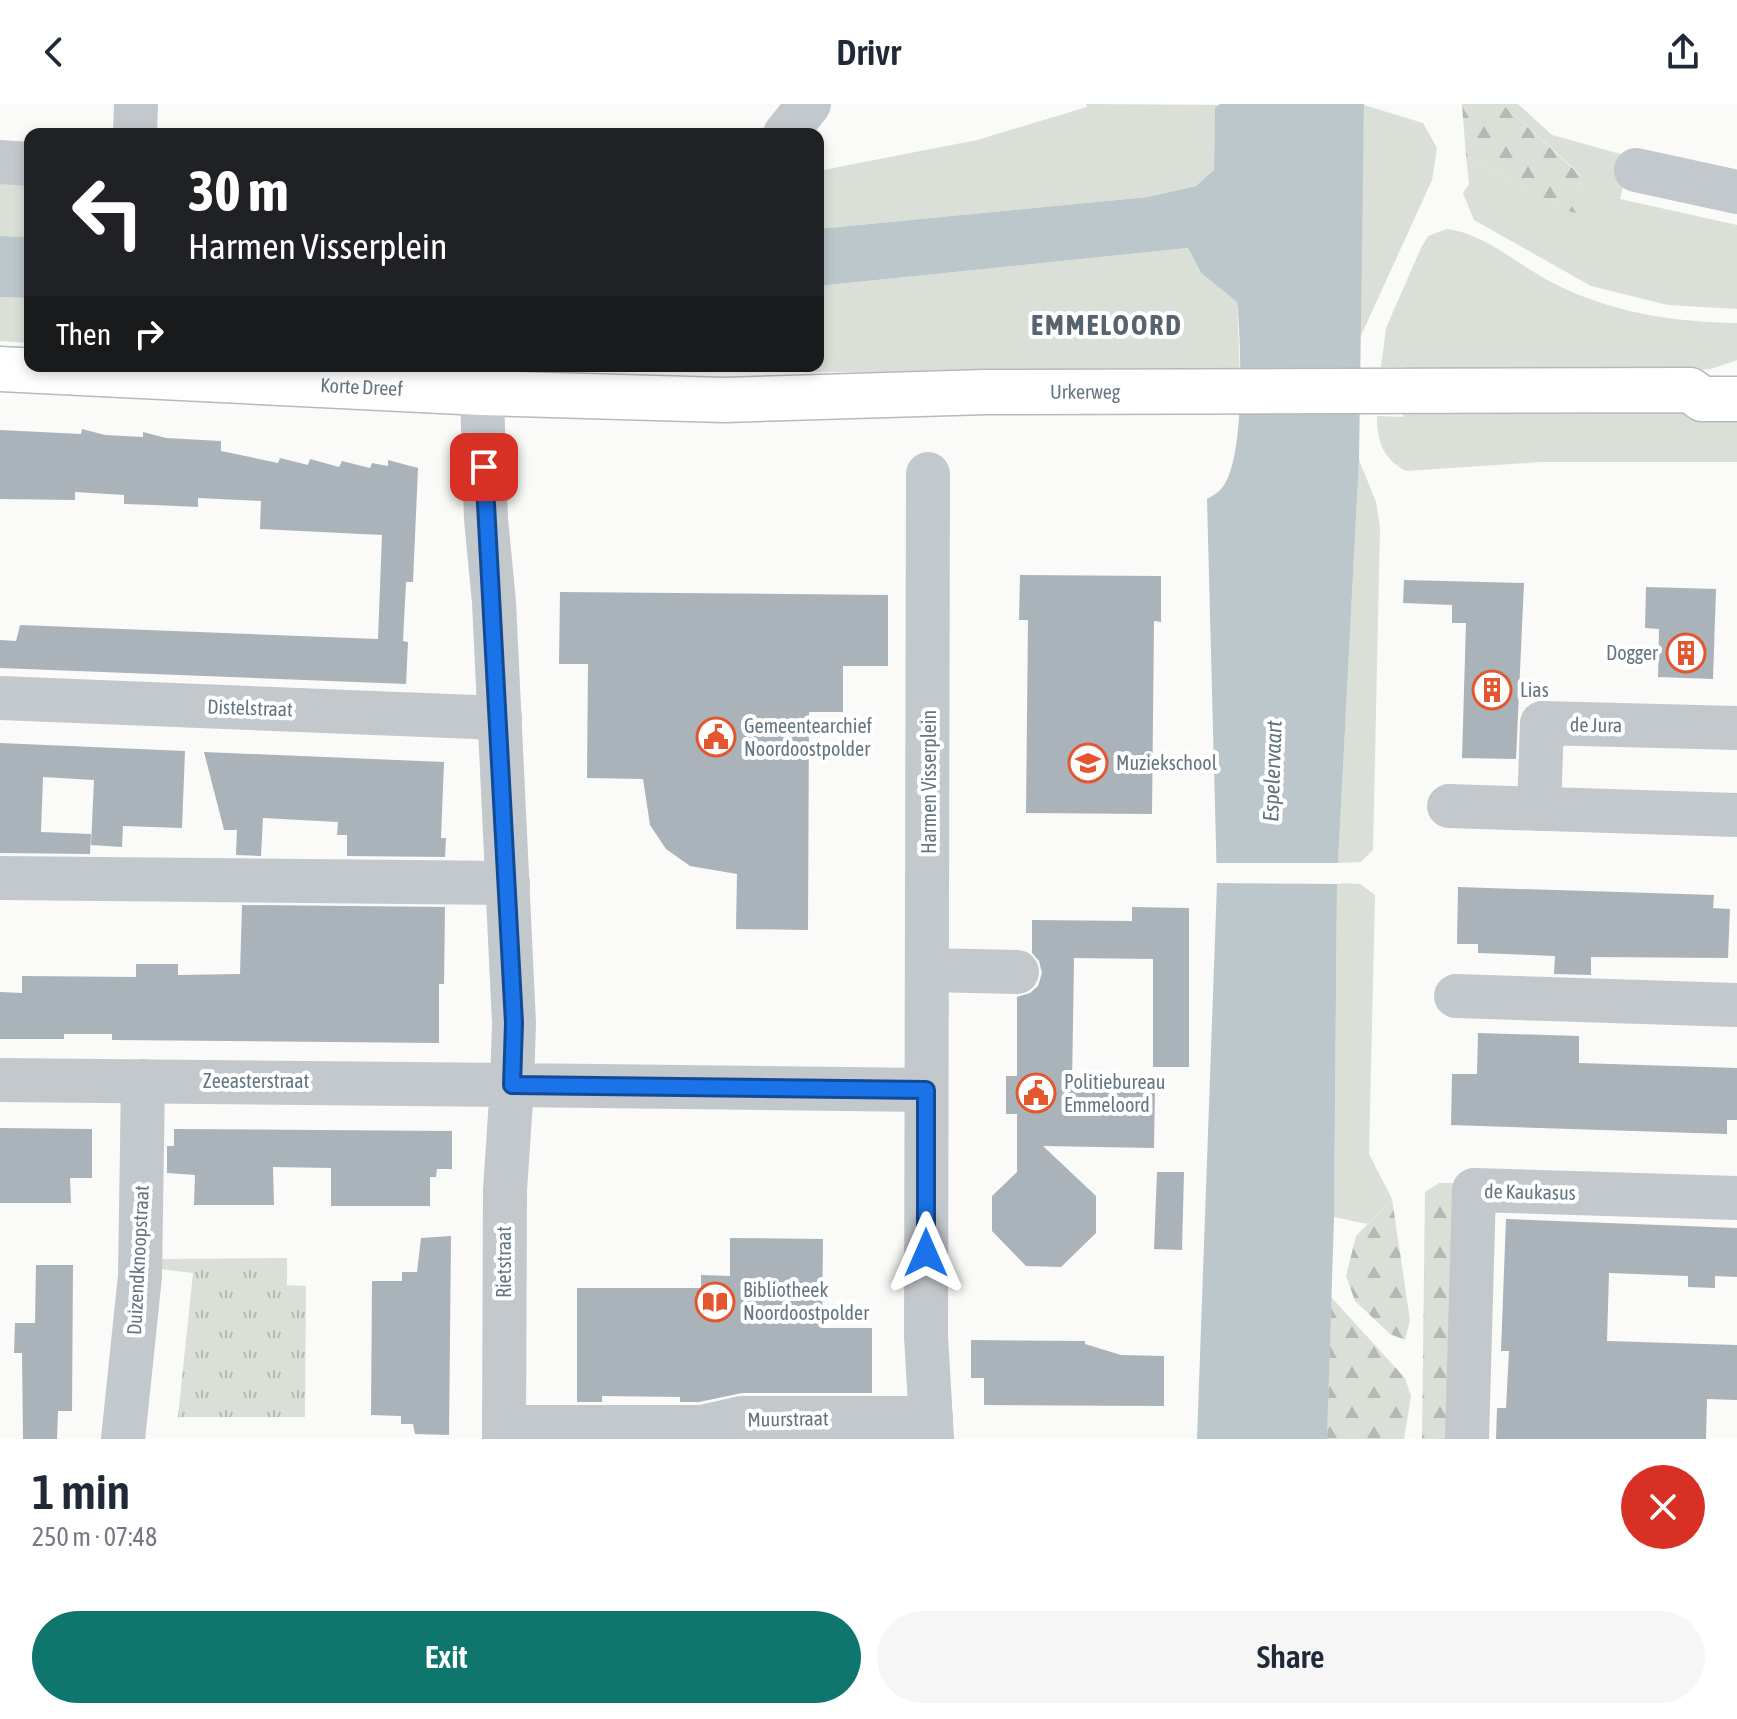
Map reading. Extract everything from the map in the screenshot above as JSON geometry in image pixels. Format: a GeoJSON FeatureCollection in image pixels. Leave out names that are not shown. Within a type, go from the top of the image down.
{"type":"FeatureCollection","features":[{"type":"Feature","properties":{"kind":"main road","name":"Korte Dreef"},"geometry":{"type":"LineString","coordinates":[[0,369],[24,370]]}},
{"type":"Feature","properties":{"kind":"main road","name":"Korte Dreef"},"geometry":{"type":"LineString","coordinates":[[131,372],[482,380]]}},
{"type":"Feature","properties":{"kind":"main road","name":"Urkerweg"},"geometry":{"type":"LineString","coordinates":[[1690,390],[1701,379],[1737,377]]}},
{"type":"Feature","properties":{"kind":"main road","name":"Urkerweg"},"geometry":{"type":"LineString","coordinates":[[482,380],[724,400],[986,392],[1690,390],[1702,399],[1737,399]]}},
{"type":"Feature","properties":{"kind":"street"},"geometry":{"type":"LineString","coordinates":[[135,128],[136,104]]}},
{"type":"Feature","properties":{"kind":"street"},"geometry":{"type":"LineString","coordinates":[[0,162],[24,164]]}},
{"type":"Feature","properties":{"kind":"street"},"geometry":{"type":"LineString","coordinates":[[1636,170],[1737,192]]}},
{"type":"Feature","properties":{"kind":"street"},"geometry":{"type":"LineString","coordinates":[[482,380],[486,519],[500,718],[514,1023],[512,1085],[926,1090]]}},
{"type":"Feature","properties":{"kind":"street","name":"Harmen Visserplein"},"geometry":{"type":"LineString","coordinates":[[928,474],[929,859],[923,982],[926,1090],[920,1253],[931,1417]]}},
{"type":"Feature","properties":{"kind":"street","name":"Distelstraat"},"geometry":{"type":"LineString","coordinates":[[0,698],[500,718]]}},
{"type":"Feature","properties":{"kind":"street","name":"de Jura"},"geometry":{"type":"LineString","coordinates":[[1539,809],[1542,723],[1737,728]]}},
{"type":"Feature","properties":{"kind":"street"},"geometry":{"type":"LineString","coordinates":[[1449,806],[1737,815]]}},
{"type":"Feature","properties":{"kind":"street"},"geometry":{"type":"LineString","coordinates":[[0,878],[508,883]]}},
{"type":"Feature","properties":{"kind":"street"},"geometry":{"type":"LineString","coordinates":[[923,982],[1017,972]]}},
{"type":"Feature","properties":{"kind":"street"},"geometry":{"type":"LineString","coordinates":[[1456,996],[1737,1005]]}},
{"type":"Feature","properties":{"kind":"street","name":"Zeeasterstraat"},"geometry":{"type":"LineString","coordinates":[[0,1080],[512,1085]]}},
{"type":"Feature","properties":{"kind":"street","name":"Duizendknoopstraat"},"geometry":{"type":"LineString","coordinates":[[123,1439],[141,1265],[143,1081]]}},
{"type":"Feature","properties":{"kind":"street","name":"Rietstraat"},"geometry":{"type":"LineString","coordinates":[[504,1433],[505,1190],[512,1085]]}},
{"type":"Feature","properties":{"kind":"street","name":"de Kaukasus"},"geometry":{"type":"LineString","coordinates":[[1467,1439],[1474,1190],[1737,1198]]}},
{"type":"Feature","properties":{"kind":"street","name":"Muurstraat"},"geometry":{"type":"LineString","coordinates":[[504,1433],[702,1427],[742,1418],[931,1417]]}},
{"type":"Feature","properties":{"kind":"green space"},"geometry":{"type":"Polygon","coordinates":[[[1086,104],[1220,105],[1215,108],[1214,170],[1196,186],[1148,197],[824,228],[824,170],[977,140],[1087,107],[1086,104]]]}},
{"type":"Feature","properties":{"kind":"green space"},"geometry":{"type":"Polygon","coordinates":[[[1462,104],[1502,104],[1581,176],[1577,194],[1593,207],[1594,217],[1567,211],[1466,156],[1462,104]]]}},
{"type":"Feature","properties":{"kind":"green space"},"geometry":{"type":"Polygon","coordinates":[[[1502,104],[1518,104],[1552,135],[1631,157],[1620,199],[1737,225],[1737,309],[1668,305],[1591,286],[1474,220],[1463,193],[1469,184],[1466,156],[1567,211],[1593,207],[1577,195],[1581,175],[1502,104]]]}},
{"type":"Feature","properties":{"kind":"green space"},"geometry":{"type":"Polygon","coordinates":[[[1364,105],[1423,123],[1437,148],[1432,180],[1359,340],[1364,105]]]}},
{"type":"Feature","properties":{"kind":"green space"},"geometry":{"type":"Polygon","coordinates":[[[0,176],[24,177],[24,237],[0,236],[0,176]]]}},
{"type":"Feature","properties":{"kind":"green space"},"geometry":{"type":"Polygon","coordinates":[[[1447,229],[1476,237],[1557,285],[1600,303],[1668,318],[1737,323],[1737,360],[1711,369],[1664,374],[1403,375],[1403,367],[1381,367],[1386,328],[1421,248],[1428,236],[1447,229]]]}},
{"type":"Feature","properties":{"kind":"green space"},"geometry":{"type":"Polygon","coordinates":[[[1188,248],[1201,273],[1237,302],[1240,374],[787,372],[824,372],[824,285],[1188,248]]]}},
{"type":"Feature","properties":{"kind":"green space"},"geometry":{"type":"Polygon","coordinates":[[[0,297],[24,298],[24,343],[0,341],[0,297]]]}},
{"type":"Feature","properties":{"kind":"green space"},"geometry":{"type":"Polygon","coordinates":[[[1404,409],[1737,410],[1737,462],[1541,462],[1406,471],[1392,461],[1383,448],[1377,416],[1403,417],[1404,409]]]}},
{"type":"Feature","properties":{"kind":"green space"},"geometry":{"type":"Polygon","coordinates":[[[1359,460],[1376,502],[1380,527],[1373,850],[1361,862],[1338,863],[1359,460]]]}},
{"type":"Feature","properties":{"kind":"green space"},"geometry":{"type":"Polygon","coordinates":[[[1337,883],[1360,884],[1375,895],[1369,1154],[1392,1199],[1367,1224],[1334,1217],[1337,883]]]}},
{"type":"Feature","properties":{"kind":"green space"},"geometry":{"type":"Polygon","coordinates":[[[1439,1183],[1469,1183],[1458,1439],[1422,1439],[1425,1192],[1439,1183]]]}},
{"type":"Feature","properties":{"kind":"green space"},"geometry":{"type":"Polygon","coordinates":[[[1392,1199],[1410,1320],[1405,1340],[1390,1334],[1355,1301],[1346,1276],[1356,1236],[1392,1199]]]}},
{"type":"Feature","properties":{"kind":"green space"},"geometry":{"type":"Polygon","coordinates":[[[287,1258],[287,1285],[306,1286],[305,1417],[178,1417],[193,1273],[160,1269],[160,1259],[287,1258]]]}},
{"type":"Feature","properties":{"kind":"green space"},"geometry":{"type":"Polygon","coordinates":[[[1331,1297],[1405,1378],[1411,1396],[1404,1439],[1327,1439],[1331,1297]]]}},
{"type":"Feature","properties":{"kind":"water","name":"Espelervaart"},"geometry":{"type":"Polygon","coordinates":[[[1220,104],[1364,104],[1359,460],[1337,883],[1334,1217],[1327,1439],[1197,1439],[1217,883],[1207,499],[1222,488],[1230,473],[1235,452],[1240,398],[1237,302],[1201,273],[1188,248],[824,285],[824,228],[1148,197],[1196,186],[1214,170],[1215,108],[1220,104]]]}},
{"type":"Feature","properties":{"kind":"water"},"geometry":{"type":"Polygon","coordinates":[[[0,236],[24,237],[24,298],[0,297],[0,236]]]}},
{"type":"Feature","properties":{"kind":"pier"},"geometry":{"type":"Polygon","coordinates":[[[1213,863],[1342,863],[1341,884],[1213,883],[1213,863]]]}},
{"type":"Feature","properties":{"kind":"building"},"geometry":{"type":"Polygon","coordinates":[[[82,429],[105,435],[143,437],[143,432],[166,438],[221,441],[221,451],[278,463],[280,458],[308,465],[310,459],[339,467],[342,461],[370,468],[372,463],[388,466],[388,460],[418,468],[413,582],[406,582],[403,641],[408,642],[406,684],[0,668],[0,640],[16,641],[20,625],[378,639],[382,535],[260,529],[261,501],[198,498],[198,507],[124,504],[124,495],[75,492],[75,500],[0,499],[0,430],[81,434],[82,429]]]}},
{"type":"Feature","properties":{"kind":"building"},"geometry":{"type":"Polygon","coordinates":[[[1020,575],[1161,576],[1161,622],[1154,621],[1152,814],[1026,813],[1028,620],[1019,620],[1020,575]]]}},
{"type":"Feature","properties":{"kind":"building","name":"Lias"},"geometry":{"type":"Polygon","coordinates":[[[1404,580],[1524,583],[1516,759],[1462,758],[1466,623],[1452,623],[1452,605],[1403,603],[1404,580]]]}},
{"type":"Feature","properties":{"kind":"building","name":"Dogger"},"geometry":{"type":"Polygon","coordinates":[[[1646,587],[1716,589],[1713,679],[1658,677],[1659,629],[1645,628],[1646,587]]]}},
{"type":"Feature","properties":{"kind":"building"},"geometry":{"type":"Polygon","coordinates":[[[560,592],[888,595],[888,666],[843,666],[843,712],[809,712],[808,930],[736,929],[737,874],[690,866],[666,849],[650,825],[643,779],[587,778],[588,664],[559,664],[560,592]]]}},
{"type":"Feature","properties":{"kind":"building"},"geometry":{"type":"Polygon","coordinates":[[[0,743],[185,751],[182,828],[123,826],[122,847],[91,845],[94,780],[43,777],[41,832],[91,834],[90,854],[0,853],[0,743]]]}},
{"type":"Feature","properties":{"kind":"building"},"geometry":{"type":"Polygon","coordinates":[[[204,752],[444,762],[441,838],[446,838],[445,857],[347,856],[347,835],[337,835],[338,822],[263,818],[261,856],[236,855],[237,830],[224,830],[204,752]]]}},
{"type":"Feature","properties":{"kind":"building"},"geometry":{"type":"Polygon","coordinates":[[[1458,887],[1714,895],[1713,908],[1730,909],[1728,958],[1591,957],[1591,975],[1554,974],[1555,956],[1478,953],[1478,944],[1457,944],[1458,887]]]}},
{"type":"Feature","properties":{"kind":"building"},"geometry":{"type":"Polygon","coordinates":[[[242,905],[445,907],[444,984],[439,984],[439,1043],[112,1040],[112,1034],[64,1034],[64,1039],[0,1039],[0,992],[22,993],[22,976],[136,977],[136,964],[178,964],[178,975],[240,974],[242,905]]]}},
{"type":"Feature","properties":{"kind":"building"},"geometry":{"type":"Polygon","coordinates":[[[1132,907],[1189,908],[1189,1067],[1153,1067],[1153,959],[1074,958],[1072,1087],[1155,1088],[1154,1148],[1043,1146],[1096,1196],[1096,1233],[1061,1267],[1026,1266],[992,1231],[992,1196],[1017,1172],[1017,1114],[1006,1114],[1006,1076],[1017,1076],[1017,997],[1030,993],[1038,986],[1042,973],[1039,961],[1032,953],[1032,920],[1132,921],[1132,907]]]}},
{"type":"Feature","properties":{"kind":"building"},"geometry":{"type":"Polygon","coordinates":[[[1478,1033],[1579,1036],[1579,1063],[1737,1068],[1737,1120],[1727,1120],[1727,1134],[1451,1125],[1452,1074],[1477,1074],[1478,1033]]]}},
{"type":"Feature","properties":{"kind":"building"},"geometry":{"type":"Polygon","coordinates":[[[0,1128],[92,1129],[92,1178],[70,1178],[71,1203],[0,1203],[0,1128]]]}},
{"type":"Feature","properties":{"kind":"building"},"geometry":{"type":"Polygon","coordinates":[[[174,1129],[452,1131],[452,1169],[437,1169],[436,1177],[430,1177],[430,1206],[331,1206],[331,1168],[273,1167],[274,1205],[194,1205],[195,1175],[167,1173],[167,1146],[174,1146],[174,1129]]]}},
{"type":"Feature","properties":{"kind":"building"},"geometry":{"type":"Polygon","coordinates":[[[1157,1172],[1184,1172],[1182,1250],[1154,1249],[1157,1172]]]}},
{"type":"Feature","properties":{"kind":"building"},"geometry":{"type":"Polygon","coordinates":[[[1506,1219],[1737,1228],[1737,1277],[1715,1276],[1715,1288],[1688,1287],[1688,1276],[1609,1273],[1607,1341],[1737,1345],[1737,1400],[1707,1399],[1706,1439],[1496,1439],[1497,1408],[1506,1408],[1509,1351],[1501,1351],[1506,1219]]]}},
{"type":"Feature","properties":{"kind":"building"},"geometry":{"type":"Polygon","coordinates":[[[451,1236],[449,1435],[415,1434],[413,1424],[401,1424],[401,1416],[371,1415],[372,1281],[402,1281],[402,1272],[417,1272],[421,1238],[451,1236]]]}},
{"type":"Feature","properties":{"kind":"building"},"geometry":{"type":"Polygon","coordinates":[[[730,1238],[823,1239],[822,1328],[872,1328],[872,1393],[742,1393],[699,1402],[680,1402],[680,1397],[602,1396],[602,1402],[577,1402],[577,1288],[701,1288],[701,1275],[730,1276],[730,1238]]]}},
{"type":"Feature","properties":{"kind":"building"},"geometry":{"type":"Polygon","coordinates":[[[36,1265],[73,1265],[72,1411],[58,1411],[57,1439],[23,1439],[22,1353],[14,1353],[15,1323],[35,1323],[36,1265]]]}},
{"type":"Feature","properties":{"kind":"building"},"geometry":{"type":"Polygon","coordinates":[[[971,1340],[1085,1341],[1085,1344],[1121,1355],[1164,1356],[1164,1406],[984,1405],[984,1378],[971,1378],[971,1340]]]}},
{"type":"Feature","properties":{"kind":"place","name":"Dogger"},"geometry":{"type":"Point","coordinates":[1686,653]}},
{"type":"Feature","properties":{"kind":"place","name":"Lias"},"geometry":{"type":"Point","coordinates":[1492,690]}},
{"type":"Feature","properties":{"kind":"place","name":"Gemeentearchief Noordoostpolder"},"geometry":{"type":"Point","coordinates":[716,737]}},
{"type":"Feature","properties":{"kind":"place","name":"Muziekschool"},"geometry":{"type":"Point","coordinates":[1088,763]}},
{"type":"Feature","properties":{"kind":"place","name":"Politiebureau Emmeloord"},"geometry":{"type":"Point","coordinates":[1036,1093]}},
{"type":"Feature","properties":{"kind":"place","name":"Bibliotheek Noordoostpolder"},"geometry":{"type":"Point","coordinates":[715,1302]}},
{"type":"Feature","properties":{"kind":"district","name":"EMMELOORD"},"geometry":{"type":"Point","coordinates":[1107,325]}},
{"type":"Feature","properties":{"kind":"route"},"geometry":{"type":"LineString","coordinates":[[484,467],[502,757],[514,1023],[512,1085],[926,1090],[926,1253]]}}]}
